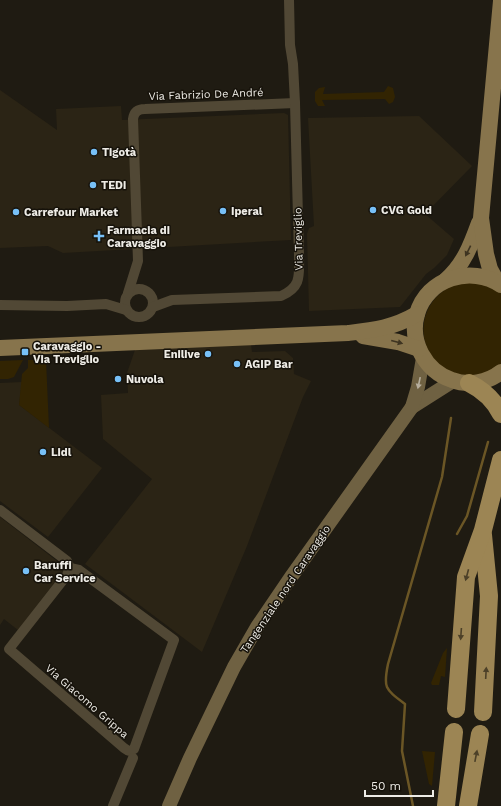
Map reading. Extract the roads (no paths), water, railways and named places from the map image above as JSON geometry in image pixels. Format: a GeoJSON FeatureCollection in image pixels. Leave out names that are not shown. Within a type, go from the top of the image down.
{"type":"FeatureCollection","features":[{"type":"Feature","properties":{"kind":"highway"},"geometry":{"type":"LineString","coordinates":[[461,382],[476,387],[489,397],[501,414]]}},
{"type":"Feature","properties":{"kind":"highway"},"geometry":{"type":"LineString","coordinates":[[456,709],[466,577],[483,530],[501,460]]}},
{"type":"Feature","properties":{"kind":"highway"},"geometry":{"type":"LineString","coordinates":[[483,530],[489,596],[483,712]]}},
{"type":"Feature","properties":{"kind":"highway"},"geometry":{"type":"LineString","coordinates":[[446,806],[454,732]]}},
{"type":"Feature","properties":{"kind":"highway"},"geometry":{"type":"LineString","coordinates":[[468,806],[480,734]]}},
{"type":"Feature","properties":{"kind":"main road"},"geometry":{"type":"LineString","coordinates":[[499,284],[490,269],[486,254],[481,218],[501,2]]}},
{"type":"Feature","properties":{"kind":"main road"},"geometry":{"type":"LineString","coordinates":[[446,280],[467,255],[481,218]]}},
{"type":"Feature","properties":{"kind":"main road"},"geometry":{"type":"LineString","coordinates":[[499,284],[483,276],[468,274],[453,277],[434,287],[429,292],[416,314],[415,334],[421,353],[433,370],[446,378],[461,382],[484,381],[501,372]]}},
{"type":"Feature","properties":{"kind":"main road"},"geometry":{"type":"LineString","coordinates":[[0,348],[348,333],[392,326],[402,323],[416,314]]}},
{"type":"Feature","properties":{"kind":"main road"},"geometry":{"type":"LineString","coordinates":[[348,333],[398,342],[421,353]]}},
{"type":"Feature","properties":{"kind":"main road","name":"Tangenziale nord Caravaggio"},"geometry":{"type":"LineString","coordinates":[[169,806],[190,758],[234,667],[257,627],[412,407],[418,387],[421,353]]}},
{"type":"Feature","properties":{"kind":"main road","name":"Tangenziale nord Caravaggio"},"geometry":{"type":"LineString","coordinates":[[412,407],[461,382]]}},
{"type":"Feature","properties":{"kind":"street","name":"Via Treviglio"},"geometry":{"type":"LineString","coordinates":[[172,300],[281,296],[288,293],[296,286],[299,280],[295,103],[293,64],[290,45],[289,0]]}},
{"type":"Feature","properties":{"kind":"street","name":"Via Fabrizio De André"},"geometry":{"type":"LineString","coordinates":[[127,295],[138,261],[133,115],[139,109],[295,103]]}},
{"type":"Feature","properties":{"kind":"street"},"geometry":{"type":"LineString","coordinates":[[0,305],[67,306],[106,304],[126,310],[132,316],[139,318],[147,315],[153,307],[154,301],[135,271]]}},
{"type":"Feature","properties":{"kind":"street"},"geometry":{"type":"LineString","coordinates":[[106,304],[127,295],[135,289],[143,289],[172,300]]}},
{"type":"Feature","properties":{"kind":"street"},"geometry":{"type":"LineString","coordinates":[[126,310],[125,306],[127,295]]}},
{"type":"Feature","properties":{"kind":"street"},"geometry":{"type":"LineString","coordinates":[[153,307],[172,300]]}},
{"type":"Feature","properties":{"kind":"street","name":"Via Giacomo Grippa"},"geometry":{"type":"LineString","coordinates":[[0,510],[67,561],[70,568],[67,575],[9,649],[124,748],[131,751],[134,749],[174,640],[79,570],[70,568]]}},
{"type":"Feature","properties":{"kind":"street"},"geometry":{"type":"LineString","coordinates":[[113,806],[133,758]]}},
{"type":"Feature","properties":{"kind":"waterway"},"geometry":{"type":"LineString","coordinates":[[413,806],[402,751],[405,704],[393,695],[387,687],[386,678],[388,664],[442,477],[451,418]]}},
{"type":"Feature","properties":{"kind":"waterway"},"geometry":{"type":"LineString","coordinates":[[457,534],[467,516],[488,442]]}},
{"type":"Feature","properties":{"kind":"place","name":"Tigotà"},"geometry":{"type":"Point","coordinates":[94,152]}},
{"type":"Feature","properties":{"kind":"place","name":"TEDi"},"geometry":{"type":"Point","coordinates":[93,185]}},
{"type":"Feature","properties":{"kind":"place","name":"CVG Gold"},"geometry":{"type":"Point","coordinates":[373,210]}},
{"type":"Feature","properties":{"kind":"place","name":"Iperal"},"geometry":{"type":"Point","coordinates":[223,211]}},
{"type":"Feature","properties":{"kind":"place","name":"Carrefour Market"},"geometry":{"type":"Point","coordinates":[16,212]}},
{"type":"Feature","properties":{"kind":"place","name":"Farmacia di Caravaggio"},"geometry":{"type":"Point","coordinates":[99,236]}},
{"type":"Feature","properties":{"kind":"place","name":"Caravaggio - Via Treviglio"},"geometry":{"type":"Point","coordinates":[25,352]}},
{"type":"Feature","properties":{"kind":"place","name":"Enilive"},"geometry":{"type":"Point","coordinates":[208,354]}},
{"type":"Feature","properties":{"kind":"place","name":"AGIP Bar"},"geometry":{"type":"Point","coordinates":[237,364]}},
{"type":"Feature","properties":{"kind":"place","name":"Nuvola"},"geometry":{"type":"Point","coordinates":[118,379]}},
{"type":"Feature","properties":{"kind":"place","name":"Lidl"},"geometry":{"type":"Point","coordinates":[43,452]}},
{"type":"Feature","properties":{"kind":"place","name":"Baruffi Car Service"},"geometry":{"type":"Point","coordinates":[26,571]}}]}
